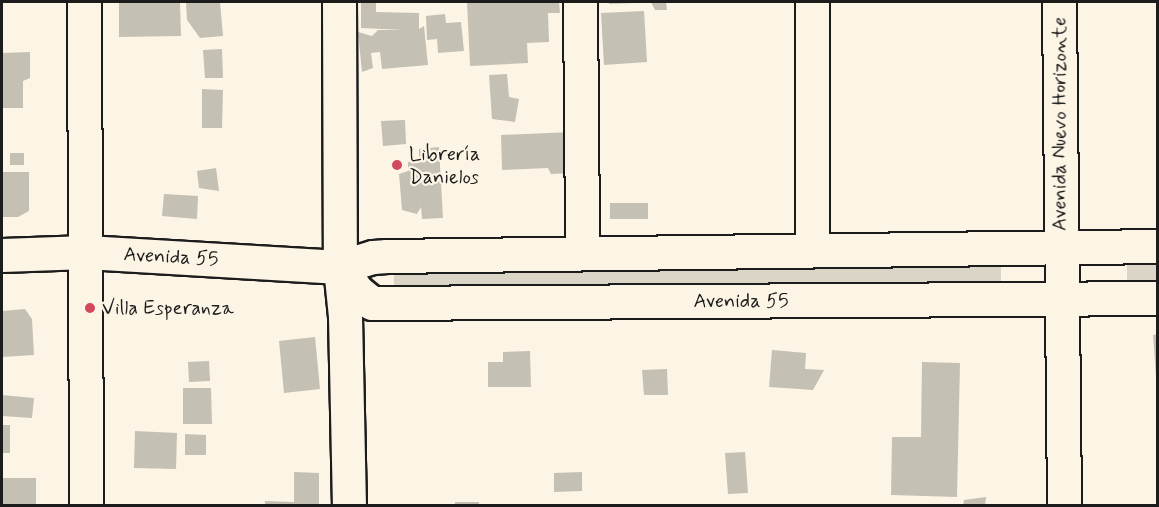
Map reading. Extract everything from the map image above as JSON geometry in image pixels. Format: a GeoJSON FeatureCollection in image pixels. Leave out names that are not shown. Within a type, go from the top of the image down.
{"type":"FeatureCollection","features":[{"type":"Feature","properties":{"kind":"street"},"geometry":{"type":"LineString","coordinates":[[84,2],[86,506]]}},
{"type":"Feature","properties":{"kind":"street"},"geometry":{"type":"LineString","coordinates":[[339,2],[340,267],[345,315],[349,506]]}},
{"type":"Feature","properties":{"kind":"street"},"geometry":{"type":"LineString","coordinates":[[580,2],[582,253]]}},
{"type":"Feature","properties":{"kind":"street"},"geometry":{"type":"LineString","coordinates":[[812,249],[813,2]]}},
{"type":"Feature","properties":{"kind":"street","name":"Avenida Nuevo Horizonte"},"geometry":{"type":"LineString","coordinates":[[1059,2],[1064,506]]}},
{"type":"Feature","properties":{"kind":"street","name":"Avenida 55"},"geometry":{"type":"LineString","coordinates":[[2,255],[86,252],[340,267],[373,257],[812,249],[1158,246]]}},
{"type":"Feature","properties":{"kind":"street","name":"Avenida 55"},"geometry":{"type":"LineString","coordinates":[[340,267],[357,291],[372,303],[1158,298]]}},
{"type":"Feature","properties":{"kind":"shaded area"},"geometry":{"type":"Polygon","coordinates":[[[1127,262],[1157,262],[1157,281],[1127,281],[1127,262]]]}},
{"type":"Feature","properties":{"kind":"shaded area"},"geometry":{"type":"Polygon","coordinates":[[[1001,264],[1001,282],[394,289],[394,272],[1001,264]]]}},
{"type":"Feature","properties":{"kind":"building"},"geometry":{"type":"Polygon","coordinates":[[[119,2],[180,2],[181,36],[119,37],[119,2]]]}},
{"type":"Feature","properties":{"kind":"building"},"geometry":{"type":"Polygon","coordinates":[[[186,2],[220,2],[223,36],[200,38],[187,20],[186,2]]]}},
{"type":"Feature","properties":{"kind":"building"},"geometry":{"type":"Polygon","coordinates":[[[361,2],[376,2],[376,12],[419,13],[419,29],[424,26],[428,65],[382,69],[380,52],[371,53],[373,68],[362,72],[358,32],[372,36],[378,30],[403,30],[361,28],[361,2]]]}},
{"type":"Feature","properties":{"kind":"building"},"geometry":{"type":"Polygon","coordinates":[[[467,2],[559,2],[560,13],[548,13],[549,42],[527,43],[528,63],[470,66],[467,2]]]}},
{"type":"Feature","properties":{"kind":"building"},"geometry":{"type":"Polygon","coordinates":[[[609,2],[635,2],[635,3],[609,4],[609,2]]]}},
{"type":"Feature","properties":{"kind":"building"},"geometry":{"type":"Polygon","coordinates":[[[651,2],[666,2],[667,10],[655,10],[651,2]]]}},
{"type":"Feature","properties":{"kind":"building"},"geometry":{"type":"Polygon","coordinates":[[[644,11],[647,62],[604,65],[601,13],[644,11]]]}},
{"type":"Feature","properties":{"kind":"building"},"geometry":{"type":"Polygon","coordinates":[[[445,14],[446,23],[461,22],[464,51],[438,53],[437,39],[427,40],[426,16],[445,14]]]}},
{"type":"Feature","properties":{"kind":"building"},"geometry":{"type":"Polygon","coordinates":[[[222,49],[223,78],[205,78],[203,50],[222,49]]]}},
{"type":"Feature","properties":{"kind":"building"},"geometry":{"type":"Polygon","coordinates":[[[30,52],[30,78],[23,81],[23,108],[2,108],[2,53],[30,52]]]}},
{"type":"Feature","properties":{"kind":"building"},"geometry":{"type":"Polygon","coordinates":[[[507,74],[509,97],[519,99],[515,122],[492,119],[489,75],[507,74]]]}},
{"type":"Feature","properties":{"kind":"building"},"geometry":{"type":"Polygon","coordinates":[[[202,89],[223,90],[222,128],[202,128],[202,89]]]}},
{"type":"Feature","properties":{"kind":"building"},"geometry":{"type":"Polygon","coordinates":[[[405,120],[406,144],[383,146],[381,121],[405,120]]]}},
{"type":"Feature","properties":{"kind":"building"},"geometry":{"type":"Polygon","coordinates":[[[572,132],[573,173],[551,174],[548,168],[502,170],[501,135],[572,132]]]}},
{"type":"Feature","properties":{"kind":"building"},"geometry":{"type":"Polygon","coordinates":[[[439,147],[443,218],[422,219],[421,207],[417,214],[402,210],[399,174],[408,171],[408,162],[419,161],[419,149],[439,147]]]}},
{"type":"Feature","properties":{"kind":"building"},"geometry":{"type":"Polygon","coordinates":[[[10,153],[24,153],[24,165],[10,165],[10,153]]]}},
{"type":"Feature","properties":{"kind":"building"},"geometry":{"type":"Polygon","coordinates":[[[216,168],[219,191],[199,188],[197,171],[216,168]]]}},
{"type":"Feature","properties":{"kind":"building"},"geometry":{"type":"Polygon","coordinates":[[[2,172],[29,172],[29,211],[18,217],[2,217],[2,172]]]}},
{"type":"Feature","properties":{"kind":"building"},"geometry":{"type":"Polygon","coordinates":[[[164,194],[198,196],[197,219],[162,216],[164,194]]]}},
{"type":"Feature","properties":{"kind":"building"},"geometry":{"type":"Polygon","coordinates":[[[610,203],[648,203],[648,219],[610,219],[610,203]]]}},
{"type":"Feature","properties":{"kind":"building"},"geometry":{"type":"Polygon","coordinates":[[[25,309],[32,319],[34,355],[2,357],[2,311],[25,309]]]}},
{"type":"Feature","properties":{"kind":"building"},"geometry":{"type":"Polygon","coordinates":[[[1158,334],[1158,376],[1156,376],[1153,335],[1158,334]]]}},
{"type":"Feature","properties":{"kind":"building"},"geometry":{"type":"Polygon","coordinates":[[[315,337],[320,389],[284,393],[279,341],[315,337]]]}},
{"type":"Feature","properties":{"kind":"building"},"geometry":{"type":"Polygon","coordinates":[[[772,350],[806,353],[805,369],[824,370],[813,390],[769,387],[772,350]]]}},
{"type":"Feature","properties":{"kind":"building"},"geometry":{"type":"Polygon","coordinates":[[[530,351],[531,387],[488,387],[488,362],[503,362],[503,352],[530,351]]]}},
{"type":"Feature","properties":{"kind":"building"},"geometry":{"type":"Polygon","coordinates":[[[209,361],[210,381],[189,382],[188,362],[209,361]]]}},
{"type":"Feature","properties":{"kind":"building"},"geometry":{"type":"Polygon","coordinates":[[[922,362],[960,363],[957,497],[891,495],[892,437],[921,437],[922,362]]]}},
{"type":"Feature","properties":{"kind":"building"},"geometry":{"type":"Polygon","coordinates":[[[667,369],[668,395],[644,395],[642,370],[667,369]]]}},
{"type":"Feature","properties":{"kind":"building"},"geometry":{"type":"Polygon","coordinates":[[[183,388],[211,388],[212,424],[183,424],[183,388]]]}},
{"type":"Feature","properties":{"kind":"building"},"geometry":{"type":"Polygon","coordinates":[[[2,395],[34,398],[32,418],[2,416],[2,395]]]}},
{"type":"Feature","properties":{"kind":"building"},"geometry":{"type":"Polygon","coordinates":[[[2,425],[10,425],[10,453],[2,453],[2,425]]]}},
{"type":"Feature","properties":{"kind":"building"},"geometry":{"type":"Polygon","coordinates":[[[135,431],[177,433],[176,469],[134,468],[135,431]]]}},
{"type":"Feature","properties":{"kind":"building"},"geometry":{"type":"Polygon","coordinates":[[[185,434],[206,435],[206,455],[185,455],[185,434]]]}},
{"type":"Feature","properties":{"kind":"building"},"geometry":{"type":"Polygon","coordinates":[[[745,452],[748,493],[728,494],[725,453],[745,452]]]}},
{"type":"Feature","properties":{"kind":"building"},"geometry":{"type":"Polygon","coordinates":[[[294,472],[319,473],[319,506],[265,506],[265,501],[294,502],[294,472]]]}},
{"type":"Feature","properties":{"kind":"building"},"geometry":{"type":"Polygon","coordinates":[[[582,472],[582,491],[554,492],[554,473],[582,472]]]}},
{"type":"Feature","properties":{"kind":"building"},"geometry":{"type":"Polygon","coordinates":[[[2,478],[36,478],[36,506],[2,506],[2,478]]]}},
{"type":"Feature","properties":{"kind":"building"},"geometry":{"type":"Polygon","coordinates":[[[986,497],[985,506],[963,506],[964,500],[986,497]]]}},
{"type":"Feature","properties":{"kind":"building"},"geometry":{"type":"Polygon","coordinates":[[[455,502],[479,502],[479,506],[455,506],[455,502]]]}},
{"type":"Feature","properties":{"kind":"place","name":"Librería Danielos"},"geometry":{"type":"Point","coordinates":[397,165]}},
{"type":"Feature","properties":{"kind":"place","name":"Villa Esperanza"},"geometry":{"type":"Point","coordinates":[90,308]}}]}
